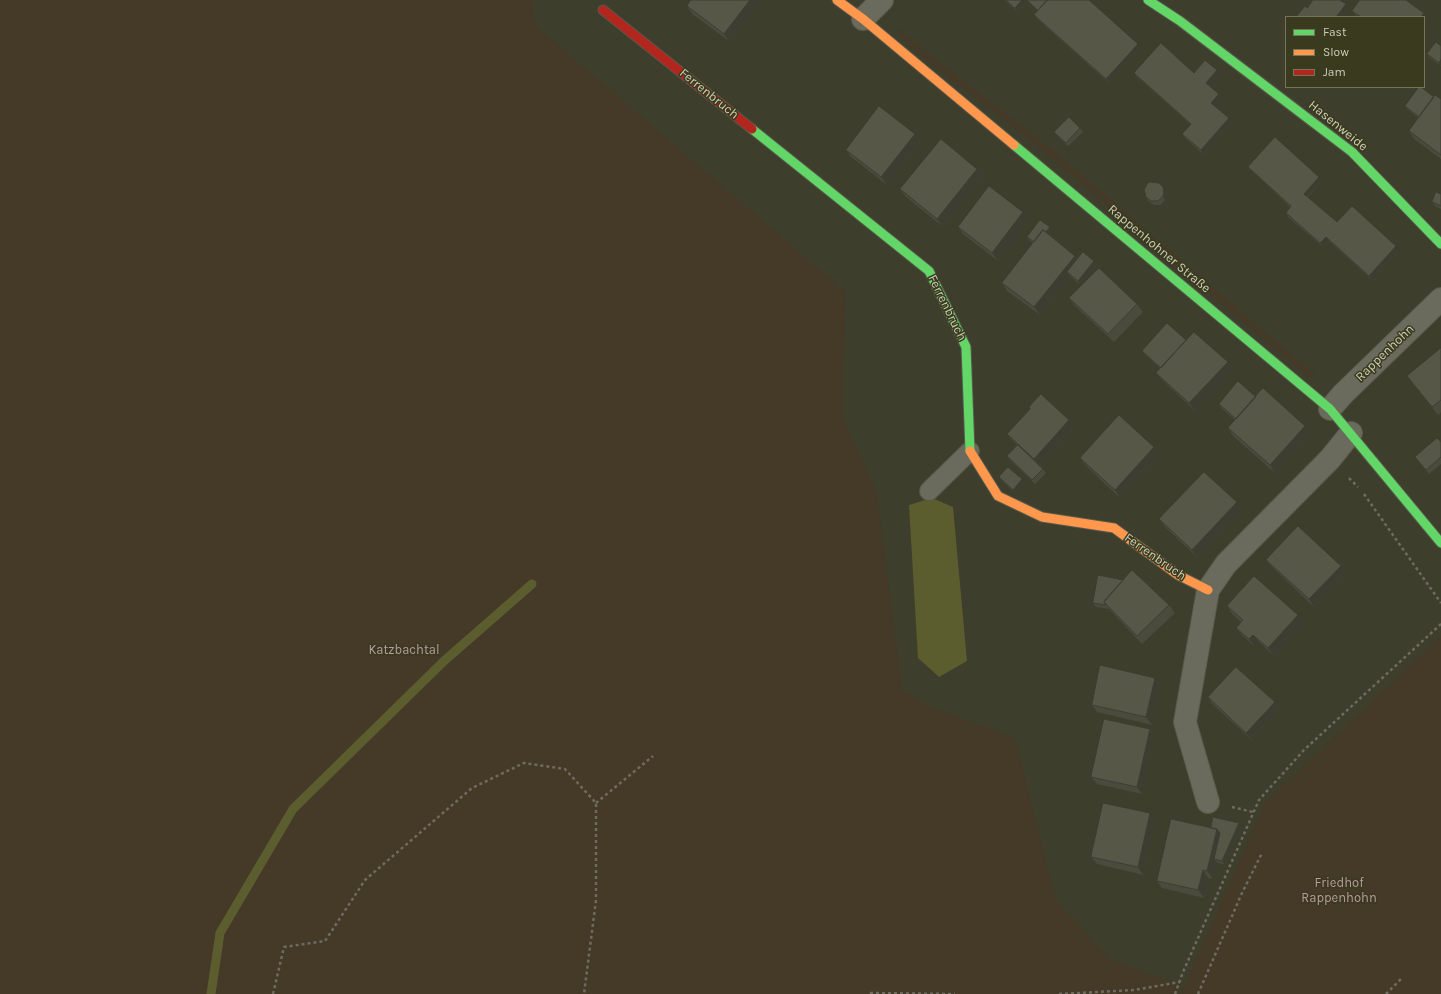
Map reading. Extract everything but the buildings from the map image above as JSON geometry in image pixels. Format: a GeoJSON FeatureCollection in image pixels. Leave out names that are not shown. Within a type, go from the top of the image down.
{"type":"FeatureCollection","features":[{"type":"Feature","properties":{"kind":"street","name":"Rappenhohner Straße"},"geometry":{"type":"LineString","coordinates":[[837,0],[863,19],[1330,409],[1441,543]]}},
{"type":"Feature","properties":{"kind":"street"},"geometry":{"type":"LineString","coordinates":[[863,19],[882,0]]}},
{"type":"Feature","properties":{"kind":"street","name":"Hasenweide"},"geometry":{"type":"LineString","coordinates":[[1148,0],[1180,21],[1352,152],[1441,244]]}},
{"type":"Feature","properties":{"kind":"street","name":"Ferrenbruch"},"geometry":{"type":"LineString","coordinates":[[603,10],[929,270],[966,347],[970,451],[998,496],[1042,517],[1114,528],[1178,575],[1208,590]]}},
{"type":"Feature","properties":{"kind":"street","name":"Rappenhohn"},"geometry":{"type":"LineString","coordinates":[[1330,409],[1343,394],[1441,299]]}},
{"type":"Feature","properties":{"kind":"street"},"geometry":{"type":"LineString","coordinates":[[1208,802],[1184,722],[1208,590],[1226,564],[1330,459],[1351,433]]}},
{"type":"Feature","properties":{"kind":"lane"},"geometry":{"type":"LineString","coordinates":[[929,491],[970,451]]}},
{"type":"Feature","properties":{"kind":"path"},"geometry":{"type":"LineString","coordinates":[[1330,459],[1361,490],[1441,603]]}},
{"type":"Feature","properties":{"kind":"path"},"geometry":{"type":"LineString","coordinates":[[1175,994],[1259,800],[1304,750],[1441,624]]}},
{"type":"Feature","properties":{"kind":"path"},"geometry":{"type":"LineString","coordinates":[[596,803],[653,756]]}},
{"type":"Feature","properties":{"kind":"path"},"geometry":{"type":"LineString","coordinates":[[273,994],[284,947],[325,941],[365,880],[472,788],[524,763],[566,769],[596,803],[596,900],[584,994]]}},
{"type":"Feature","properties":{"kind":"path"},"geometry":{"type":"LineString","coordinates":[[1198,994],[1242,893],[1262,853]]}},
{"type":"Feature","properties":{"kind":"path"},"geometry":{"type":"LineString","coordinates":[[1386,994],[1401,979]]}},
{"type":"Feature","properties":{"kind":"path"},"geometry":{"type":"LineString","coordinates":[[1059,994],[1134,990],[1180,982]]}},
{"type":"Feature","properties":{"kind":"path"},"geometry":{"type":"LineString","coordinates":[[870,994],[954,994]]}},
{"type":"Feature","properties":{"kind":"green space","name":"Katzbachtal"},"geometry":{"type":"Polygon","coordinates":[[[0,0],[532,0],[535,25],[846,292],[842,416],[877,493],[902,690],[926,705],[1015,738],[1056,901],[1111,960],[1182,985],[1178,994],[0,994],[0,0]]]}},
{"type":"Feature","properties":{"kind":"green space"},"geometry":{"type":"Polygon","coordinates":[[[899,30],[1056,153],[1315,375],[1311,378],[1306,375],[1035,144],[916,52],[896,32],[899,30]]]}},
{"type":"Feature","properties":{"kind":"green space","name":"Friedhof Rappenhohn"},"geometry":{"type":"Polygon","coordinates":[[[1441,636],[1441,994],[1181,994],[1265,803],[1441,636]]]}},
{"type":"Feature","properties":{"kind":"shaded area"},"geometry":{"type":"Polygon","coordinates":[[[932,498],[953,507],[967,661],[939,677],[918,658],[909,505],[932,498]]]}},
{"type":"Feature","properties":{"kind":"waterway"},"geometry":{"type":"LineString","coordinates":[[211,994],[220,933],[293,809],[444,661],[532,584]]}},
{"type":"Feature","properties":{"kind":"traffic: fast"},"geometry":{"type":"LineString","coordinates":[[1148,0],[1180,21],[1352,152],[1441,244]]}},
{"type":"Feature","properties":{"kind":"traffic: fast"},"geometry":{"type":"LineString","coordinates":[[752,129],[929,271],[966,347],[970,451]]}},
{"type":"Feature","properties":{"kind":"traffic: fast"},"geometry":{"type":"LineString","coordinates":[[1014,145],[1330,409],[1441,543]]}},
{"type":"Feature","properties":{"kind":"traffic: slow"},"geometry":{"type":"LineString","coordinates":[[837,0],[863,19],[1014,145]]}},
{"type":"Feature","properties":{"kind":"traffic: slow"},"geometry":{"type":"LineString","coordinates":[[970,451],[998,496],[1042,517],[1114,528],[1178,575],[1208,590]]}},
{"type":"Feature","properties":{"kind":"traffic: jam"},"geometry":{"type":"LineString","coordinates":[[603,10],[752,129]]}}]}
